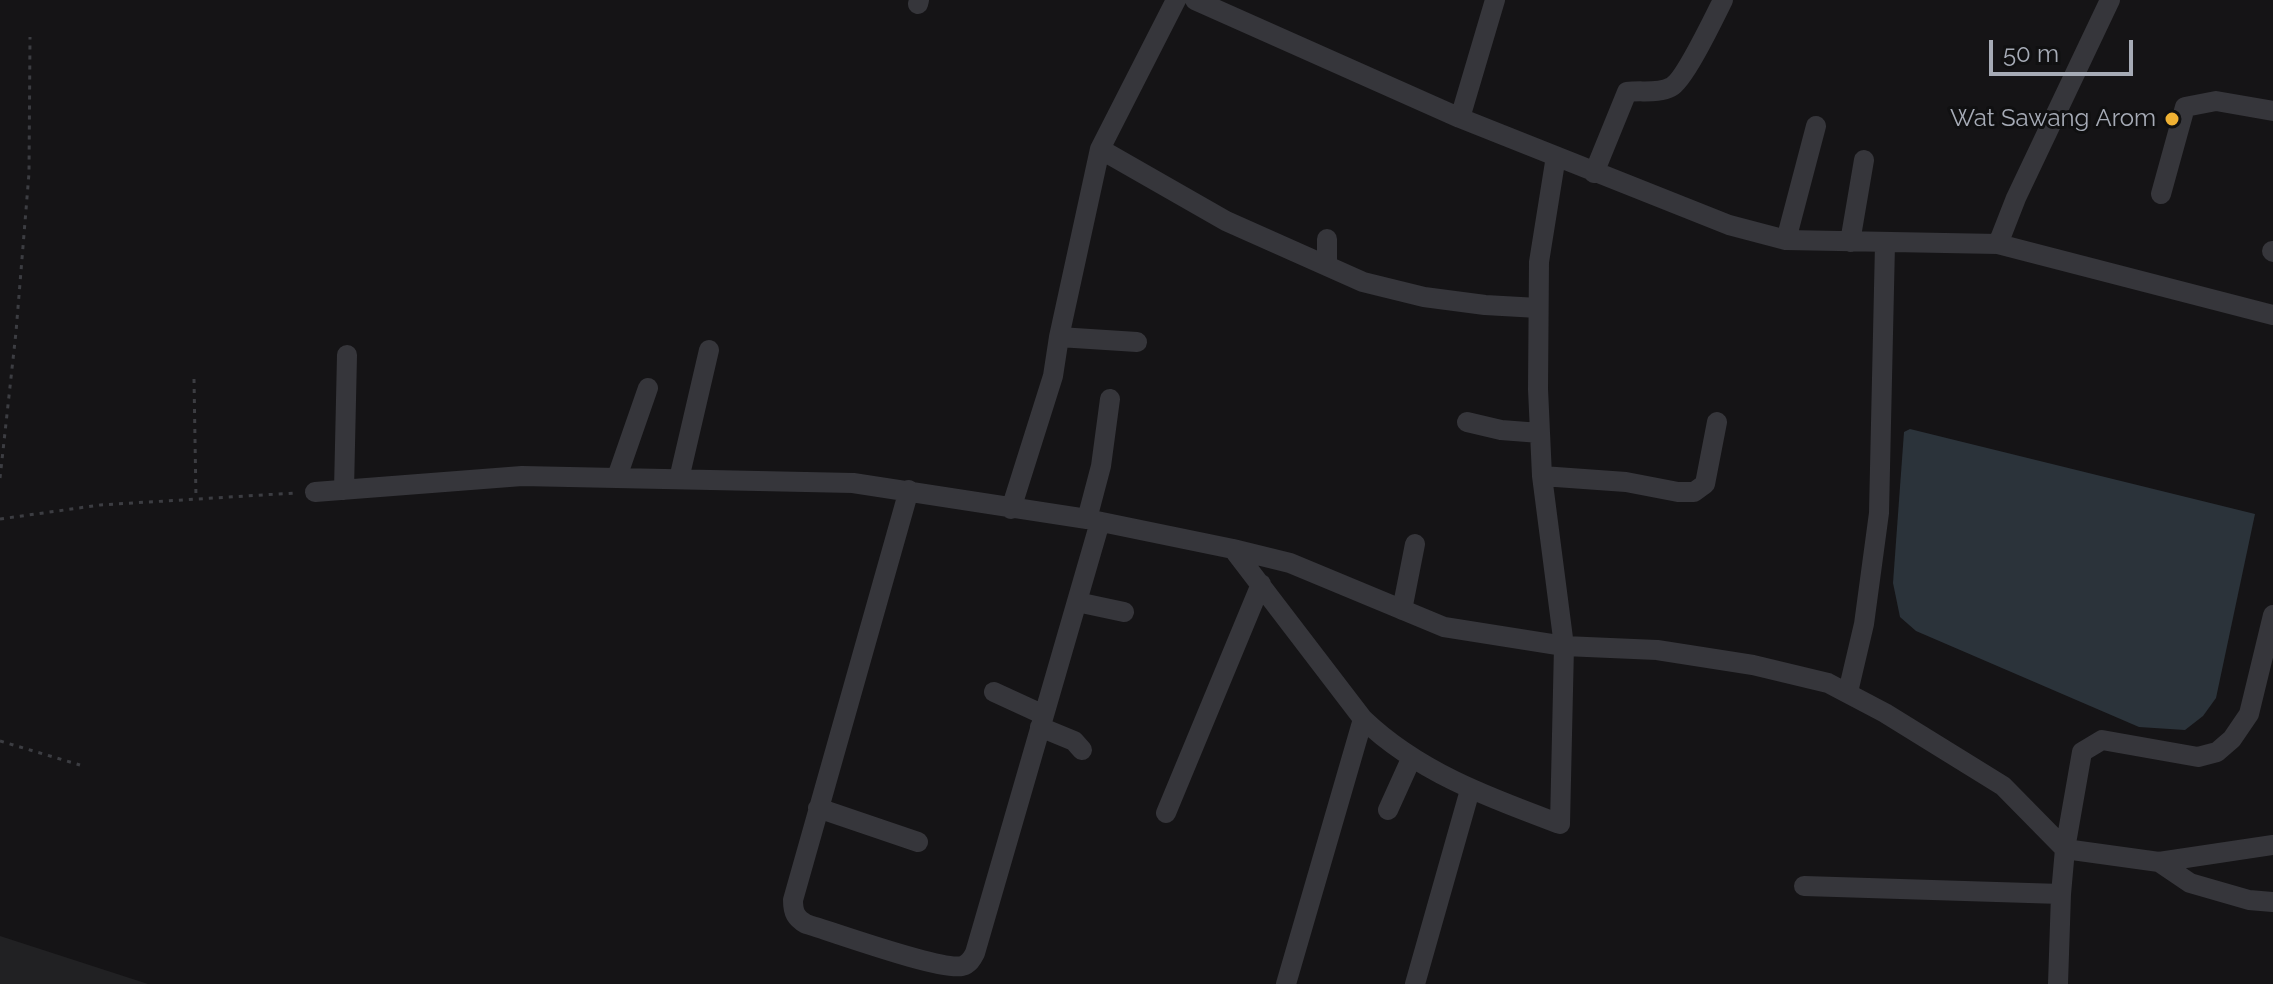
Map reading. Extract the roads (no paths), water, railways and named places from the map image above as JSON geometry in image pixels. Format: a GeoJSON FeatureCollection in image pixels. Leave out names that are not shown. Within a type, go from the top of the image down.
{"type":"FeatureCollection","features":[{"type":"Feature","properties":{"kind":"street"},"geometry":{"type":"LineString","coordinates":[[1011,509],[1053,376],[1100,149],[1176,0]]}},
{"type":"Feature","properties":{"kind":"street"},"geometry":{"type":"LineString","coordinates":[[1195,0],[1460,118],[1729,225],[1786,240],[1998,244],[2273,315]]}},
{"type":"Feature","properties":{"kind":"street"},"geometry":{"type":"LineString","coordinates":[[1460,118],[1495,0]]}},
{"type":"Feature","properties":{"kind":"street"},"geometry":{"type":"LineString","coordinates":[[1594,173],[1627,92],[1659,91],[1676,84],[1723,0]]}},
{"type":"Feature","properties":{"kind":"street"},"geometry":{"type":"LineString","coordinates":[[1998,244],[2016,198],[2110,0]]}},
{"type":"Feature","properties":{"kind":"street"},"geometry":{"type":"LineString","coordinates":[[2161,194],[2185,107],[2216,101],[2273,111]]}},
{"type":"Feature","properties":{"kind":"street"},"geometry":{"type":"LineString","coordinates":[[1786,240],[1816,126]]}},
{"type":"Feature","properties":{"kind":"street"},"geometry":{"type":"LineString","coordinates":[[1100,149],[1226,221],[1363,282],[1424,297],[1538,308]]}},
{"type":"Feature","properties":{"kind":"street"},"geometry":{"type":"LineString","coordinates":[[1233,549],[1363,719],[1378,734],[1470,790],[1560,824],[1564,646],[1542,476],[1538,308],[1539,262],[1556,156]]}},
{"type":"Feature","properties":{"kind":"street"},"geometry":{"type":"LineString","coordinates":[[1850,242],[1864,160]]}},
{"type":"Feature","properties":{"kind":"street"},"geometry":{"type":"LineString","coordinates":[[1327,239],[1327,266]]}},
{"type":"Feature","properties":{"kind":"street"},"geometry":{"type":"LineString","coordinates":[[1848,692],[1866,610],[1879,513],[1885,244]]}},
{"type":"Feature","properties":{"kind":"street"},"geometry":{"type":"LineString","coordinates":[[1059,337],[1137,342]]}},
{"type":"Feature","properties":{"kind":"street"},"geometry":{"type":"LineString","coordinates":[[679,479],[709,350]]}},
{"type":"Feature","properties":{"kind":"street"},"geometry":{"type":"LineString","coordinates":[[344,490],[347,355]]}},
{"type":"Feature","properties":{"kind":"street"},"geometry":{"type":"LineString","coordinates":[[617,477],[648,388]]}},
{"type":"Feature","properties":{"kind":"street"},"geometry":{"type":"LineString","coordinates":[[909,490],[818,808],[793,910],[797,919],[936,963],[964,966],[975,953],[1077,602],[1093,521],[1110,399]]}},
{"type":"Feature","properties":{"kind":"street"},"geometry":{"type":"LineString","coordinates":[[1467,422],[1501,430],[1540,433]]}},
{"type":"Feature","properties":{"kind":"street"},"geometry":{"type":"LineString","coordinates":[[1542,476],[1626,482],[1694,492],[1705,484],[1717,422]]}},
{"type":"Feature","properties":{"kind":"street"},"geometry":{"type":"LineString","coordinates":[[315,492],[522,476],[796,480],[909,490],[1093,521],[1290,563],[1444,627],[1564,646],[1671,652],[1753,665],[1828,683],[2003,786],[2065,849],[2159,862],[2273,845]]}},
{"type":"Feature","properties":{"kind":"street"},"geometry":{"type":"LineString","coordinates":[[1402,610],[1415,544]]}},
{"type":"Feature","properties":{"kind":"street"},"geometry":{"type":"LineString","coordinates":[[1166,813],[1261,584]]}},
{"type":"Feature","properties":{"kind":"street"},"geometry":{"type":"LineString","coordinates":[[1077,602],[1124,612]]}},
{"type":"Feature","properties":{"kind":"street"},"geometry":{"type":"LineString","coordinates":[[2058,984],[2065,849],[2082,752],[2102,740],[2198,757],[2217,752],[2232,739],[2249,714],[2273,615]]}},
{"type":"Feature","properties":{"kind":"street"},"geometry":{"type":"LineString","coordinates":[[994,692],[1074,741],[1082,750]]}},
{"type":"Feature","properties":{"kind":"street"},"geometry":{"type":"LineString","coordinates":[[1286,984],[1363,719]]}},
{"type":"Feature","properties":{"kind":"street"},"geometry":{"type":"LineString","coordinates":[[1388,810],[1412,757]]}},
{"type":"Feature","properties":{"kind":"street"},"geometry":{"type":"LineString","coordinates":[[1415,984],[1470,790]]}},
{"type":"Feature","properties":{"kind":"street"},"geometry":{"type":"LineString","coordinates":[[818,808],[918,842]]}},
{"type":"Feature","properties":{"kind":"street"},"geometry":{"type":"LineString","coordinates":[[2159,862],[2190,883],[2249,900],[2273,902]]}},
{"type":"Feature","properties":{"kind":"street"},"geometry":{"type":"LineString","coordinates":[[1804,886],[2061,894]]}},
{"type":"Feature","properties":{"kind":"place","name":"Wat Sawang Arom"},"geometry":{"type":"Point","coordinates":[2172,119]}}]}
